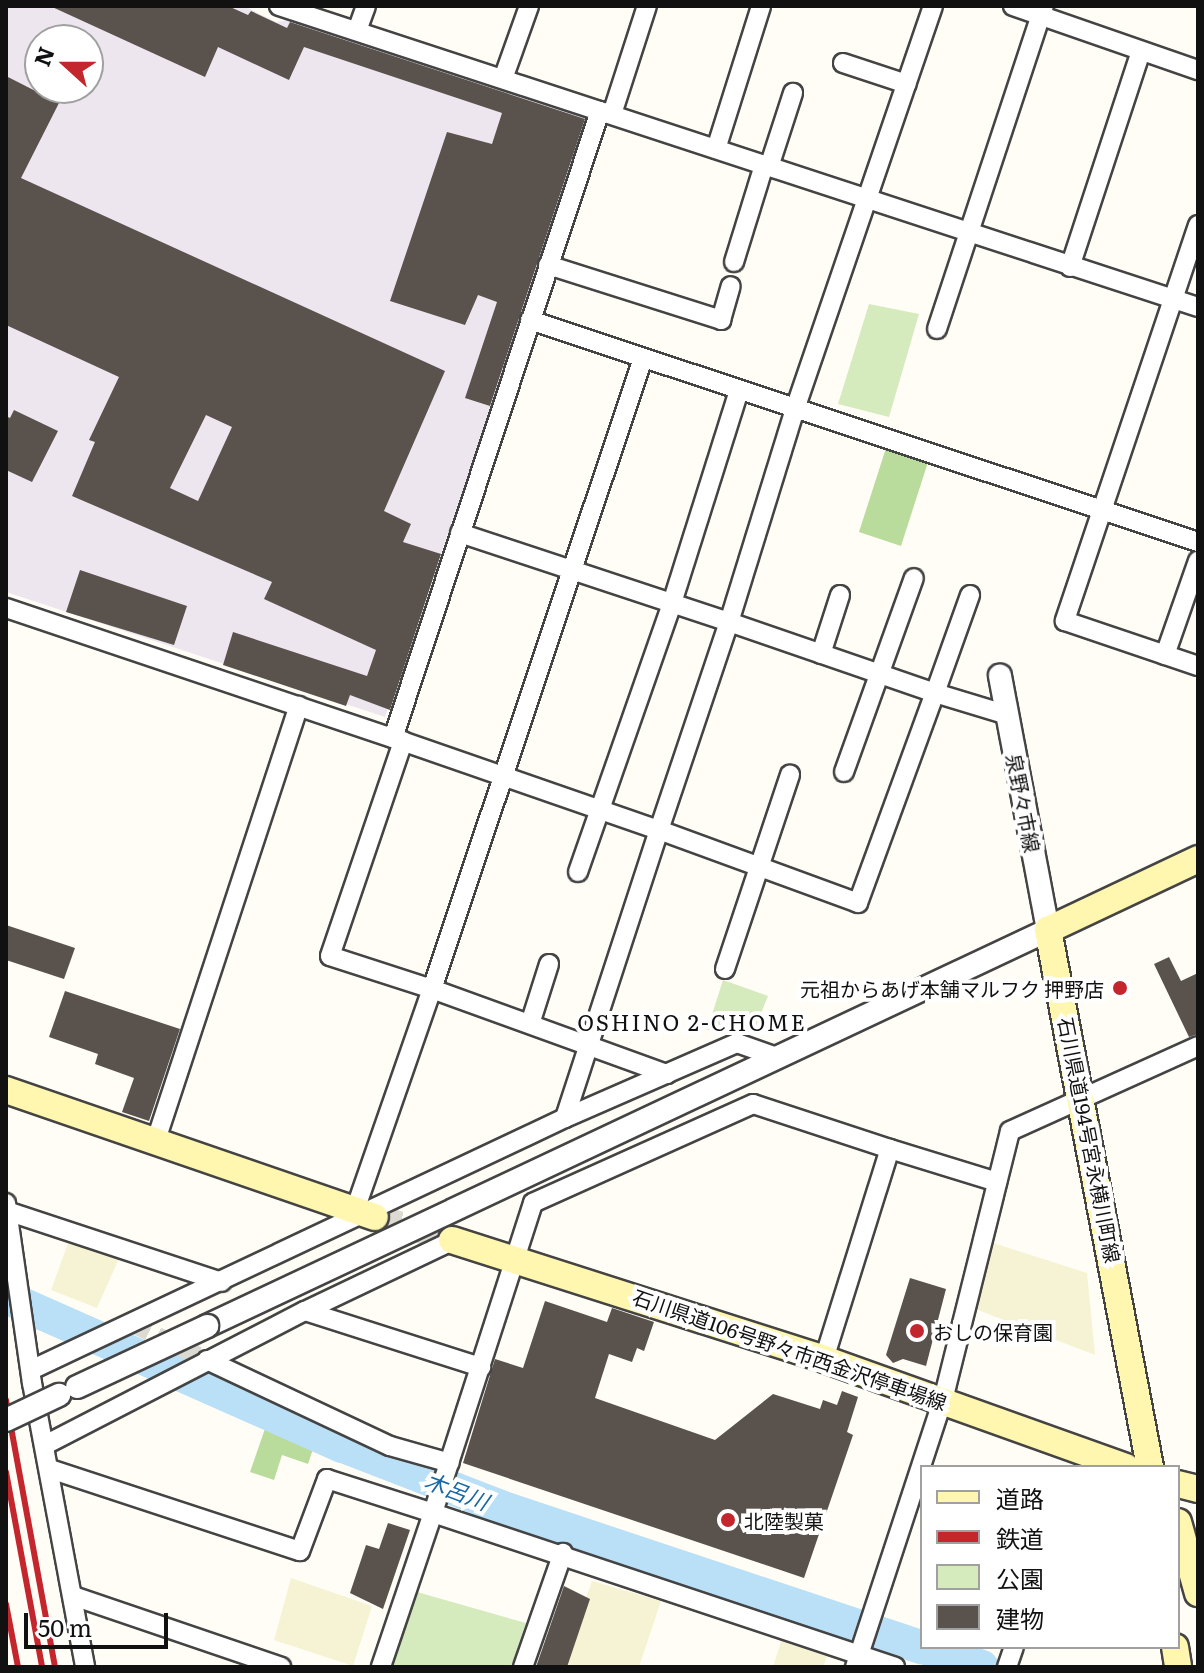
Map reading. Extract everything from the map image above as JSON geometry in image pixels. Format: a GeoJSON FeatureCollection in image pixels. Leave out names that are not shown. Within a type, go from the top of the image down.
{"type":"FeatureCollection","features":[{"type":"Feature","properties":{"kind":"main road"},"geometry":{"type":"LineString","coordinates":[[1048,930],[1198,859]]}},
{"type":"Feature","properties":{"kind":"main road","name":"石川県道194号宮永横川町線"},"geometry":{"type":"LineString","coordinates":[[1048,930],[1083,1097],[1150,1465]]}},
{"type":"Feature","properties":{"kind":"main road"},"geometry":{"type":"LineString","coordinates":[[6,1090],[365,1214]]}},
{"type":"Feature","properties":{"kind":"main road","name":"石川県道106号野々市西金沢停車場線"},"geometry":{"type":"LineString","coordinates":[[453,1240],[517,1258],[824,1359],[1121,1465]]}},
{"type":"Feature","properties":{"kind":"main road"},"geometry":{"type":"LineString","coordinates":[[1180,1529],[1198,1593]]}},
{"type":"Feature","properties":{"kind":"street"},"geometry":{"type":"LineString","coordinates":[[279,6],[358,28],[867,200],[1198,307]]}},
{"type":"Feature","properties":{"kind":"street"},"geometry":{"type":"LineString","coordinates":[[358,28],[366,6]]}},
{"type":"Feature","properties":{"kind":"street"},"geometry":{"type":"LineString","coordinates":[[504,76],[529,6]]}},
{"type":"Feature","properties":{"kind":"street"},"geometry":{"type":"LineString","coordinates":[[647,6],[548,265],[460,533],[330,956],[432,989],[667,1074]]}},
{"type":"Feature","properties":{"kind":"street"},"geometry":{"type":"LineString","coordinates":[[716,149],[761,6]]}},
{"type":"Feature","properties":{"kind":"street"},"geometry":{"type":"LineString","coordinates":[[565,1118],[729,622],[795,409],[933,6]]}},
{"type":"Feature","properties":{"kind":"street"},"geometry":{"type":"LineString","coordinates":[[1013,6],[1042,11],[1198,70]]}},
{"type":"Feature","properties":{"kind":"street"},"geometry":{"type":"LineString","coordinates":[[937,329],[1042,11]]}},
{"type":"Feature","properties":{"kind":"street"},"geometry":{"type":"LineString","coordinates":[[1070,267],[1141,51]]}},
{"type":"Feature","properties":{"kind":"street"},"geometry":{"type":"LineString","coordinates":[[843,63],[907,84]]}},
{"type":"Feature","properties":{"kind":"street"},"geometry":{"type":"LineString","coordinates":[[734,262],[793,93]]}},
{"type":"Feature","properties":{"kind":"street"},"geometry":{"type":"LineString","coordinates":[[1198,225],[1100,508],[1065,621],[1198,666]]}},
{"type":"Feature","properties":{"kind":"street"},"geometry":{"type":"LineString","coordinates":[[548,265],[721,320],[731,286]]}},
{"type":"Feature","properties":{"kind":"street"},"geometry":{"type":"LineString","coordinates":[[530,320],[1198,542]]}},
{"type":"Feature","properties":{"kind":"street"},"geometry":{"type":"LineString","coordinates":[[365,1214],[432,989],[643,358]]}},
{"type":"Feature","properties":{"kind":"street"},"geometry":{"type":"LineString","coordinates":[[578,872],[672,603],[739,390]]}},
{"type":"Feature","properties":{"kind":"street"},"geometry":{"type":"LineString","coordinates":[[460,533],[1008,715]]}},
{"type":"Feature","properties":{"kind":"street"},"geometry":{"type":"LineString","coordinates":[[1165,655],[1198,561]]}},
{"type":"Feature","properties":{"kind":"street"},"geometry":{"type":"LineString","coordinates":[[844,772],[914,578]]}},
{"type":"Feature","properties":{"kind":"street"},"geometry":{"type":"LineString","coordinates":[[821,654],[840,595]]}},
{"type":"Feature","properties":{"kind":"street"},"geometry":{"type":"LineString","coordinates":[[6,608],[600,809],[858,903],[970,595]]}},
{"type":"Feature","properties":{"kind":"street","name":"泉野々市線"},"geometry":{"type":"LineString","coordinates":[[1000,675],[1048,930]]}},
{"type":"Feature","properties":{"kind":"street"},"geometry":{"type":"LineString","coordinates":[[156,1140],[299,706]]}},
{"type":"Feature","properties":{"kind":"street"},"geometry":{"type":"LineString","coordinates":[[725,969],[790,775]]}},
{"type":"Feature","properties":{"kind":"street"},"geometry":{"type":"LineString","coordinates":[[6,1420],[1048,930]]}},
{"type":"Feature","properties":{"kind":"street"},"geometry":{"type":"LineString","coordinates":[[530,1024],[549,964]]}},
{"type":"Feature","properties":{"kind":"street"},"geometry":{"type":"LineString","coordinates":[[31,1370],[565,1118],[737,1043],[777,1057]]}},
{"type":"Feature","properties":{"kind":"street"},"geometry":{"type":"LineString","coordinates":[[927,1465],[1010,1131],[1198,1046]]}},
{"type":"Feature","properties":{"kind":"street"},"geometry":{"type":"LineString","coordinates":[[746,1071],[753,1104]]}},
{"type":"Feature","properties":{"kind":"street"},"geometry":{"type":"LineString","coordinates":[[381,1667],[533,1203],[753,1104],[997,1182]]}},
{"type":"Feature","properties":{"kind":"street"},"geometry":{"type":"LineString","coordinates":[[824,1359],[890,1149]]}},
{"type":"Feature","properties":{"kind":"street"},"geometry":{"type":"LineString","coordinates":[[85,1667],[31,1370],[21,1284],[7,1207],[222,1282]]}},
{"type":"Feature","properties":{"kind":"street"},"geometry":{"type":"LineString","coordinates":[[45,1445],[203,1362],[453,1240]]}},
{"type":"Feature","properties":{"kind":"street"},"geometry":{"type":"LineString","coordinates":[[305,1311],[481,1367]]}},
{"type":"Feature","properties":{"kind":"street"},"geometry":{"type":"LineString","coordinates":[[203,1362],[390,1446],[449,1466]]}},
{"type":"Feature","properties":{"kind":"street"},"geometry":{"type":"LineString","coordinates":[[50,1469],[300,1551],[327,1479],[436,1505],[563,1553],[895,1667]]}},
{"type":"Feature","properties":{"kind":"street"},"geometry":{"type":"LineString","coordinates":[[859,1657],[872,1616],[914,1516],[920,1492]]}},
{"type":"Feature","properties":{"kind":"street"},"geometry":{"type":"LineString","coordinates":[[523,1667],[563,1553]]}},
{"type":"Feature","properties":{"kind":"street"},"geometry":{"type":"LineString","coordinates":[[73,1596],[281,1667]]}},
{"type":"Feature","properties":{"kind":"shaded area"},"geometry":{"type":"Polygon","coordinates":[[[6,6],[244,6],[276,22],[296,18],[591,117],[385,717],[6,592],[6,6]]]}},
{"type":"Feature","properties":{"kind":"shaded area"},"geometry":{"type":"Polygon","coordinates":[[[71,1235],[121,1254],[97,1308],[51,1290],[71,1235]]]}},
{"type":"Feature","properties":{"kind":"shaded area"},"geometry":{"type":"Polygon","coordinates":[[[984,1240],[1087,1273],[1095,1355],[965,1305],[984,1240]]]}},
{"type":"Feature","properties":{"kind":"shaded area"},"geometry":{"type":"Polygon","coordinates":[[[291,1578],[372,1606],[353,1666],[274,1640],[291,1578]]]}},
{"type":"Feature","properties":{"kind":"shaded area"},"geometry":{"type":"Polygon","coordinates":[[[592,1581],[661,1601],[639,1667],[561,1667],[592,1581]]]}},
{"type":"Feature","properties":{"kind":"shaded area"},"geometry":{"type":"Polygon","coordinates":[[[781,1641],[827,1656],[823,1667],[773,1667],[781,1641]]]}},
{"type":"Feature","properties":{"kind":"green space"},"geometry":{"type":"Polygon","coordinates":[[[869,304],[919,314],[889,417],[838,404],[869,304]]]}},
{"type":"Feature","properties":{"kind":"green space"},"geometry":{"type":"Polygon","coordinates":[[[887,445],[929,459],[901,546],[859,532],[887,445]]]}},
{"type":"Feature","properties":{"kind":"green space"},"geometry":{"type":"Polygon","coordinates":[[[723,980],[768,996],[755,1028],[707,1030],[723,980]]]}},
{"type":"Feature","properties":{"kind":"green space"},"geometry":{"type":"Polygon","coordinates":[[[269,1417],[318,1434],[308,1464],[282,1455],[274,1480],[250,1472],[269,1417]]]}},
{"type":"Feature","properties":{"kind":"green space"},"geometry":{"type":"Polygon","coordinates":[[[417,1592],[526,1623],[511,1667],[392,1667],[417,1592]]]}},
{"type":"Feature","properties":{"kind":"building"},"geometry":{"type":"Polygon","coordinates":[[[50,6],[228,6],[248,15],[251,11],[287,28],[290,22],[585,119],[490,406],[465,398],[497,302],[478,295],[465,325],[390,301],[447,132],[492,144],[502,113],[304,47],[289,80],[218,47],[205,77],[104,31],[104,24],[89,24],[50,6]]]}},
{"type":"Feature","properties":{"kind":"building"},"geometry":{"type":"Polygon","coordinates":[[[6,76],[24,85],[24,104],[58,104],[21,178],[445,371],[384,511],[411,524],[403,542],[441,554],[390,710],[350,695],[346,706],[223,665],[233,632],[367,676],[376,650],[264,599],[272,582],[72,496],[95,442],[89,440],[119,377],[6,325],[6,76]],[[206,415],[170,488],[198,501],[232,427],[206,415]]]}},
{"type":"Feature","properties":{"kind":"building"},"geometry":{"type":"Polygon","coordinates":[[[14,410],[58,431],[32,482],[6,470],[6,416],[10,418],[14,410]]]}},
{"type":"Feature","properties":{"kind":"building"},"geometry":{"type":"Polygon","coordinates":[[[80,570],[187,606],[174,645],[66,612],[80,570]]]}},
{"type":"Feature","properties":{"kind":"building"},"geometry":{"type":"Polygon","coordinates":[[[6,925],[75,948],[64,979],[6,960],[6,925]]]}},
{"type":"Feature","properties":{"kind":"building"},"geometry":{"type":"Polygon","coordinates":[[[1169,957],[1181,981],[1198,973],[1198,1034],[1189,1037],[1154,964],[1169,957]]]}},
{"type":"Feature","properties":{"kind":"building"},"geometry":{"type":"Polygon","coordinates":[[[65,991],[180,1029],[149,1121],[122,1112],[134,1078],[95,1064],[98,1054],[49,1037],[65,991]]]}},
{"type":"Feature","properties":{"kind":"building"},"geometry":{"type":"Polygon","coordinates":[[[910,1278],[946,1289],[926,1366],[903,1359],[893,1363],[886,1355],[910,1278]]]}},
{"type":"Feature","properties":{"kind":"building","name":"北陸製菓"},"geometry":{"type":"Polygon","coordinates":[[[545,1301],[607,1322],[612,1308],[654,1322],[644,1351],[637,1348],[632,1362],[609,1354],[595,1398],[715,1440],[773,1394],[820,1409],[823,1400],[837,1405],[842,1391],[858,1397],[847,1432],[853,1435],[804,1578],[463,1463],[495,1359],[523,1368],[545,1301]]]}},
{"type":"Feature","properties":{"kind":"building"},"geometry":{"type":"Polygon","coordinates":[[[388,1523],[410,1530],[383,1609],[350,1593],[366,1545],[379,1549],[388,1523]]]}},
{"type":"Feature","properties":{"kind":"building"},"geometry":{"type":"Polygon","coordinates":[[[564,1586],[590,1599],[567,1667],[536,1667],[564,1586]]]}},
{"type":"Feature","properties":{"kind":"waterway","name":"木呂川"},"geometry":{"type":"LineString","coordinates":[[6,1297],[343,1446],[509,1510],[920,1646]]}},
{"type":"Feature","properties":{"kind":"waterway","name":"木呂川"},"geometry":{"type":"LineString","coordinates":[[929,1649],[982,1667]]}},
{"type":"Feature","properties":{"kind":"tunnel"},"geometry":{"type":"LineString","coordinates":[[375,1217],[452,1240]]}},
{"type":"Feature","properties":{"kind":"tunnel"},"geometry":{"type":"LineString","coordinates":[[133,1324],[207,1360]]}},
{"type":"Feature","properties":{"kind":"railway"},"geometry":{"type":"LineString","coordinates":[[6,1400],[55,1667]]}},
{"type":"Feature","properties":{"kind":"railway"},"geometry":{"type":"LineString","coordinates":[[6,1472],[42,1667]]}},
{"type":"Feature","properties":{"kind":"railway"},"geometry":{"type":"LineString","coordinates":[[6,1604],[18,1667]]}},
{"type":"Feature","properties":{"kind":"place","name":"元祖からあげ本舗マルフク 押野店"},"geometry":{"type":"Point","coordinates":[1120,988]}},
{"type":"Feature","properties":{"kind":"place","name":"おしの保育園"},"geometry":{"type":"Point","coordinates":[917,1331]}},
{"type":"Feature","properties":{"kind":"place","name":"北陸製菓"},"geometry":{"type":"Point","coordinates":[728,1520]}},
{"type":"Feature","properties":{"kind":"district","name":"OSHINO 2-CHOME"},"geometry":{"type":"Point","coordinates":[692,1022]}}]}
